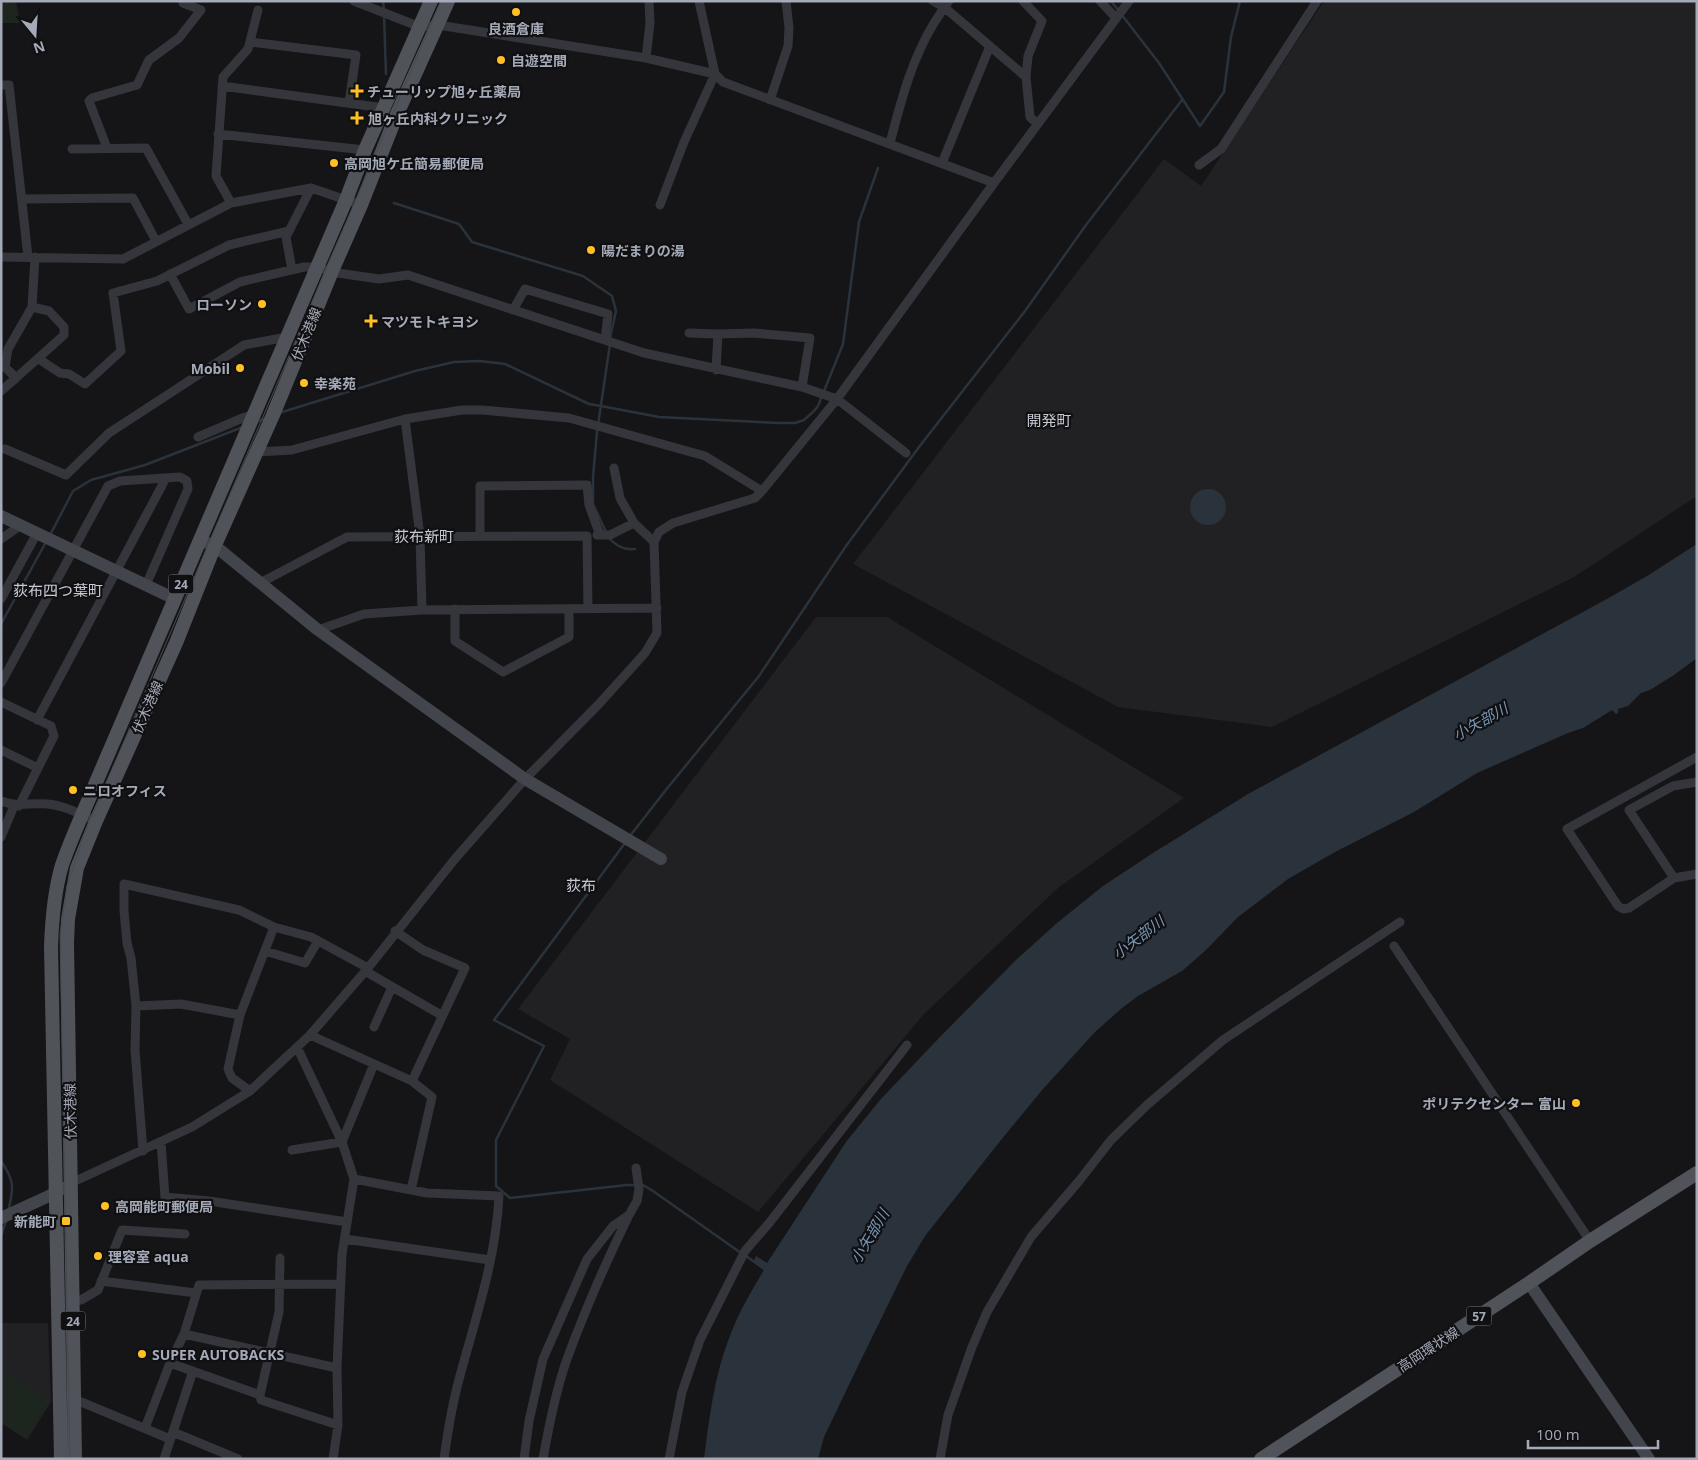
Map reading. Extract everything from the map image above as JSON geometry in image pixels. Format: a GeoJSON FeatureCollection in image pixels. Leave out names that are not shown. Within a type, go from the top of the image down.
{"type":"FeatureCollection","features":[{"type":"Feature","properties":{"kind":"main road","name":"伏木港線"},"geometry":{"type":"LineString","coordinates":[[61,1459],[52,923],[56,890],[62,865],[431,1]]}},
{"type":"Feature","properties":{"kind":"main road","name":"伏木港線"},"geometry":{"type":"LineString","coordinates":[[75,1459],[67,942],[68,919],[77,868],[96,821],[176,643],[215,546],[257,452],[361,206],[397,114],[448,1]]}},
{"type":"Feature","properties":{"kind":"main road","name":"高岡環状線"},"geometry":{"type":"LineString","coordinates":[[1260,1459],[1590,1241],[1697,1173]]}},
{"type":"Feature","properties":{"kind":"street"},"geometry":{"type":"LineString","coordinates":[[354,1],[420,27],[438,25],[646,58],[715,74],[723,82],[994,182]]}},
{"type":"Feature","properties":{"kind":"street"},"geometry":{"type":"LineString","coordinates":[[646,58],[650,22],[649,1]]}},
{"type":"Feature","properties":{"kind":"street"},"geometry":{"type":"LineString","coordinates":[[660,206],[684,142],[715,74],[700,1]]}},
{"type":"Feature","properties":{"kind":"street"},"geometry":{"type":"LineString","coordinates":[[770,100],[788,46],[789,28],[786,1]]}},
{"type":"Feature","properties":{"kind":"street"},"geometry":{"type":"LineString","coordinates":[[933,1],[947,4],[990,46],[1026,76]]}},
{"type":"Feature","properties":{"kind":"street"},"geometry":{"type":"LineString","coordinates":[[1023,1],[1042,21],[1028,56],[1026,76],[1030,117],[1038,124]]}},
{"type":"Feature","properties":{"kind":"street"},"geometry":{"type":"LineString","coordinates":[[1100,1],[1116,18]]}},
{"type":"Feature","properties":{"kind":"street"},"geometry":{"type":"LineString","coordinates":[[1,1218],[192,1127],[250,1091],[310,1035],[454,860],[525,779],[598,705],[645,653],[657,633],[654,542],[660,532],[673,523],[755,498],[762,491],[837,398],[994,182],[1129,1]]}},
{"type":"Feature","properties":{"kind":"street"},"geometry":{"type":"LineString","coordinates":[[1199,166],[1221,149],[1317,1]]}},
{"type":"Feature","properties":{"kind":"street"},"geometry":{"type":"LineString","coordinates":[[107,148],[89,101],[92,98],[137,85],[149,60],[179,38],[201,10],[183,3]]}},
{"type":"Feature","properties":{"kind":"street"},"geometry":{"type":"LineString","coordinates":[[890,143],[905,85],[922,42],[947,4]]}},
{"type":"Feature","properties":{"kind":"street"},"geometry":{"type":"LineString","coordinates":[[231,204],[216,176],[223,77],[248,49],[258,10]]}},
{"type":"Feature","properties":{"kind":"street"},"geometry":{"type":"LineString","coordinates":[[250,42],[356,56],[349,104]]}},
{"type":"Feature","properties":{"kind":"street"},"geometry":{"type":"LineString","coordinates":[[942,163],[990,46]]}},
{"type":"Feature","properties":{"kind":"street"},"geometry":{"type":"LineString","coordinates":[[1,85],[9,85],[22,199],[31,257],[32,307],[8,349],[3,367],[16,378]]}},
{"type":"Feature","properties":{"kind":"street"},"geometry":{"type":"LineString","coordinates":[[222,86],[384,108]]}},
{"type":"Feature","properties":{"kind":"street"},"geometry":{"type":"LineString","coordinates":[[218,134],[366,150]]}},
{"type":"Feature","properties":{"kind":"street"},"geometry":{"type":"LineString","coordinates":[[72,149],[146,148],[188,224]]}},
{"type":"Feature","properties":{"kind":"street"},"geometry":{"type":"LineString","coordinates":[[1,257],[123,259],[188,224],[231,204],[311,188],[361,206]]}},
{"type":"Feature","properties":{"kind":"street"},"geometry":{"type":"LineString","coordinates":[[292,270],[286,237],[311,188]]}},
{"type":"Feature","properties":{"kind":"street"},"geometry":{"type":"LineString","coordinates":[[22,199],[133,198],[156,242]]}},
{"type":"Feature","properties":{"kind":"street"},"geometry":{"type":"LineString","coordinates":[[39,359],[60,373],[69,374],[84,384],[121,351],[113,293],[157,281],[229,245],[289,231]]}},
{"type":"Feature","properties":{"kind":"street"},"geometry":{"type":"LineString","coordinates":[[170,274],[189,309],[240,282],[304,267],[316,267],[378,279],[408,275],[644,353],[802,388],[837,398],[906,453]]}},
{"type":"Feature","properties":{"kind":"street"},"geometry":{"type":"LineString","coordinates":[[513,310],[525,288],[608,314],[605,340]]}},
{"type":"Feature","properties":{"kind":"street"},"geometry":{"type":"LineString","coordinates":[[1,392],[64,335],[64,327],[49,311],[32,307]]}},
{"type":"Feature","properties":{"kind":"street"},"geometry":{"type":"LineString","coordinates":[[689,333],[754,333],[810,338],[802,388]]}},
{"type":"Feature","properties":{"kind":"street"},"geometry":{"type":"LineString","coordinates":[[716,370],[718,334]]}},
{"type":"Feature","properties":{"kind":"street"},"geometry":{"type":"LineString","coordinates":[[5,449],[66,475],[109,433],[244,345],[286,337]]}},
{"type":"Feature","properties":{"kind":"street"},"geometry":{"type":"LineString","coordinates":[[257,452],[292,450],[405,419],[462,410],[569,418],[705,456],[762,491]]}},
{"type":"Feature","properties":{"kind":"street"},"geometry":{"type":"LineString","coordinates":[[198,437],[253,415]]}},
{"type":"Feature","properties":{"kind":"street"},"geometry":{"type":"LineString","coordinates":[[405,419],[420,536],[422,610]]}},
{"type":"Feature","properties":{"kind":"street"},"geometry":{"type":"LineString","coordinates":[[614,468],[620,498],[634,523],[654,542]]}},
{"type":"Feature","properties":{"kind":"street"},"geometry":{"type":"LineString","coordinates":[[1,683],[108,486],[120,481],[180,477],[187,481],[188,488],[146,585]]}},
{"type":"Feature","properties":{"kind":"street"},"geometry":{"type":"LineString","coordinates":[[38,720],[166,478]]}},
{"type":"Feature","properties":{"kind":"street"},"geometry":{"type":"LineString","coordinates":[[480,536],[480,486],[587,485],[589,506],[600,535]]}},
{"type":"Feature","properties":{"kind":"street"},"geometry":{"type":"LineString","coordinates":[[1,516],[175,599]]}},
{"type":"Feature","properties":{"kind":"street"},"geometry":{"type":"LineString","coordinates":[[260,583],[347,537],[610,535],[634,523]]}},
{"type":"Feature","properties":{"kind":"street"},"geometry":{"type":"LineString","coordinates":[[1,539],[21,525]]}},
{"type":"Feature","properties":{"kind":"street"},"geometry":{"type":"LineString","coordinates":[[1,600],[37,534]]}},
{"type":"Feature","properties":{"kind":"street"},"geometry":{"type":"LineString","coordinates":[[587,536],[588,609]]}},
{"type":"Feature","properties":{"kind":"street"},"geometry":{"type":"LineString","coordinates":[[200,539],[215,546],[318,630],[525,779],[661,859]]}},
{"type":"Feature","properties":{"kind":"street"},"geometry":{"type":"LineString","coordinates":[[318,630],[364,614],[422,610],[657,608]]}},
{"type":"Feature","properties":{"kind":"street"},"geometry":{"type":"LineString","coordinates":[[455,610],[455,641],[503,672],[569,637],[569,609]]}},
{"type":"Feature","properties":{"kind":"street"},"geometry":{"type":"LineString","coordinates":[[1,702],[51,726],[54,736],[1,837]]}},
{"type":"Feature","properties":{"kind":"street"},"geometry":{"type":"LineString","coordinates":[[1,750],[38,768]]}},
{"type":"Feature","properties":{"kind":"street"},"geometry":{"type":"LineString","coordinates":[[1697,757],[1567,828],[1618,906],[1623,909],[1629,908],[1674,878],[1697,874]]}},
{"type":"Feature","properties":{"kind":"street"},"geometry":{"type":"LineString","coordinates":[[1674,878],[1629,810],[1673,786],[1697,782]]}},
{"type":"Feature","properties":{"kind":"street"},"geometry":{"type":"LineString","coordinates":[[1,802],[17,806],[48,804],[78,812],[96,821]]}},
{"type":"Feature","properties":{"kind":"street"},"geometry":{"type":"LineString","coordinates":[[143,1151],[135,1050],[136,1006],[131,958],[127,944],[124,884],[239,910],[274,927],[311,936],[392,987],[442,1014]]}},
{"type":"Feature","properties":{"kind":"street"},"geometry":{"type":"LineString","coordinates":[[940,1459],[948,1415],[972,1346],[987,1312],[1032,1237],[1111,1140],[1147,1105],[1224,1040],[1400,922]]}},
{"type":"Feature","properties":{"kind":"street"},"geometry":{"type":"LineString","coordinates":[[250,1091],[232,1078],[228,1070],[240,1015],[274,927]]}},
{"type":"Feature","properties":{"kind":"street"},"geometry":{"type":"LineString","coordinates":[[395,931],[423,950],[465,968],[412,1081]]}},
{"type":"Feature","properties":{"kind":"street"},"geometry":{"type":"LineString","coordinates":[[265,950],[305,963],[318,941]]}},
{"type":"Feature","properties":{"kind":"street"},"geometry":{"type":"LineString","coordinates":[[1394,946],[1590,1241]]}},
{"type":"Feature","properties":{"kind":"street"},"geometry":{"type":"LineString","coordinates":[[374,1027],[392,987]]}},
{"type":"Feature","properties":{"kind":"street"},"geometry":{"type":"LineString","coordinates":[[136,1006],[181,1004],[240,1015]]}},
{"type":"Feature","properties":{"kind":"street"},"geometry":{"type":"LineString","coordinates":[[310,1035],[412,1081],[432,1096],[411,1190]]}},
{"type":"Feature","properties":{"kind":"street"},"geometry":{"type":"LineString","coordinates":[[669,1459],[682,1392],[700,1340],[745,1251],[770,1222],[907,1045]]}},
{"type":"Feature","properties":{"kind":"street"},"geometry":{"type":"LineString","coordinates":[[297,1047],[342,1142],[354,1179],[340,1284],[337,1368],[338,1425],[333,1459]]}},
{"type":"Feature","properties":{"kind":"street"},"geometry":{"type":"LineString","coordinates":[[342,1142],[374,1064]]}},
{"type":"Feature","properties":{"kind":"street"},"geometry":{"type":"LineString","coordinates":[[161,1142],[165,1197],[209,1201],[348,1222]]}},
{"type":"Feature","properties":{"kind":"street"},"geometry":{"type":"LineString","coordinates":[[292,1150],[342,1142]]}},
{"type":"Feature","properties":{"kind":"street"},"geometry":{"type":"LineString","coordinates":[[544,1459],[549,1426],[567,1360],[606,1262],[637,1201],[639,1189],[636,1168]]}},
{"type":"Feature","properties":{"kind":"street"},"geometry":{"type":"LineString","coordinates":[[354,1179],[427,1193],[499,1196],[498,1226],[479,1310],[460,1374],[444,1459]]}},
{"type":"Feature","properties":{"kind":"street"},"geometry":{"type":"LineString","coordinates":[[524,1459],[529,1421],[543,1360],[587,1259],[613,1226],[629,1215]]}},
{"type":"Feature","properties":{"kind":"street"},"geometry":{"type":"LineString","coordinates":[[73,1302],[81,1300],[98,1290],[122,1230],[185,1234]]}},
{"type":"Feature","properties":{"kind":"street"},"geometry":{"type":"LineString","coordinates":[[345,1239],[490,1260]]}},
{"type":"Feature","properties":{"kind":"street"},"geometry":{"type":"LineString","coordinates":[[280,1258],[279,1312],[260,1395],[262,1400],[338,1425]]}},
{"type":"Feature","properties":{"kind":"street"},"geometry":{"type":"LineString","coordinates":[[101,1282],[196,1293]]}},
{"type":"Feature","properties":{"kind":"street"},"geometry":{"type":"LineString","coordinates":[[1529,1283],[1649,1459]]}},
{"type":"Feature","properties":{"kind":"street"},"geometry":{"type":"LineString","coordinates":[[144,1428],[170,1363],[184,1334],[199,1285],[340,1284]]}},
{"type":"Feature","properties":{"kind":"street"},"geometry":{"type":"LineString","coordinates":[[184,1334],[337,1368]]}},
{"type":"Feature","properties":{"kind":"street"},"geometry":{"type":"LineString","coordinates":[[170,1363],[260,1395]]}},
{"type":"Feature","properties":{"kind":"street"},"geometry":{"type":"LineString","coordinates":[[164,1459],[193,1371]]}},
{"type":"Feature","properties":{"kind":"street"},"geometry":{"type":"LineString","coordinates":[[74,1399],[144,1428],[238,1459]]}},
{"type":"Feature","properties":{"kind":"shaded area"},"geometry":{"type":"Polygon","coordinates":[[[1,1],[16,1],[20,23],[1,23],[1,1]]]}},
{"type":"Feature","properties":{"kind":"shaded area"},"geometry":{"type":"Polygon","coordinates":[[[1324,1],[1697,1],[1697,496],[1574,577],[1272,727],[1118,707],[853,564],[1164,159],[1201,186],[1324,1]]]}},
{"type":"Feature","properties":{"kind":"shaded area"},"geometry":{"type":"Polygon","coordinates":[[[816,617],[887,617],[1184,798],[1058,888],[924,1014],[758,1212],[550,1080],[570,1039],[518,1009],[816,617]]]}},
{"type":"Feature","properties":{"kind":"shaded area"},"geometry":{"type":"Polygon","coordinates":[[[1,1323],[48,1323],[51,1402],[27,1440],[1,1423],[1,1323]]]}},
{"type":"Feature","properties":{"kind":"shaded area"},"geometry":{"type":"Polygon","coordinates":[[[1,1369],[50,1400],[25,1438],[1,1422],[1,1369]]]}},
{"type":"Feature","properties":{"kind":"water"},"geometry":{"type":"Polygon","coordinates":[[[1208,489],[1215,490],[1221,494],[1225,500],[1225,514],[1221,520],[1215,524],[1208,525],[1201,524],[1195,520],[1191,514],[1190,507],[1191,500],[1195,494],[1201,490],[1208,489]]]}},
{"type":"Feature","properties":{"kind":"water","name":"小矢部川"},"geometry":{"type":"Polygon","coordinates":[[[1697,544],[1697,658],[1650,690],[1641,693],[1628,706],[1618,709],[1618,713],[1616,714],[1612,710],[1583,728],[1477,773],[1414,812],[1335,852],[1288,879],[1238,917],[1205,951],[1182,971],[1138,996],[1122,1008],[1095,1032],[1043,1089],[925,1236],[907,1266],[857,1368],[824,1437],[818,1459],[704,1459],[713,1399],[723,1355],[740,1313],[765,1268],[754,1261],[756,1256],[767,1263],[846,1142],[880,1100],[1016,960],[1057,923],[1103,886],[1248,794],[1607,599],[1697,544]]]}},
{"type":"Feature","properties":{"kind":"waterway"},"geometry":{"type":"LineString","coordinates":[[383,1],[384,10]]}},
{"type":"Feature","properties":{"kind":"waterway"},"geometry":{"type":"LineString","coordinates":[[1111,1],[1159,63],[1200,126],[1224,92],[1231,37],[1240,1]]}},
{"type":"Feature","properties":{"kind":"waterway"},"geometry":{"type":"LineString","coordinates":[[384,15],[386,74]]}},
{"type":"Feature","properties":{"kind":"waterway"},"geometry":{"type":"LineString","coordinates":[[630,836],[759,676],[846,546],[919,447],[1025,311],[1086,225],[1182,100]]}},
{"type":"Feature","properties":{"kind":"waterway"},"geometry":{"type":"LineString","coordinates":[[279,413],[415,371],[454,362],[480,361],[505,364],[589,404],[659,417],[779,423],[795,423],[804,420],[818,406],[843,344],[859,222],[878,168]]}},
{"type":"Feature","properties":{"kind":"waterway"},"geometry":{"type":"LineString","coordinates":[[394,203],[459,224],[472,242],[583,276],[612,296],[616,311],[610,338]]}},
{"type":"Feature","properties":{"kind":"waterway"},"geometry":{"type":"LineString","coordinates":[[606,532],[593,504],[593,477],[597,432],[610,344]]}},
{"type":"Feature","properties":{"kind":"waterway"},"geometry":{"type":"LineString","coordinates":[[255,422],[267,418]]}},
{"type":"Feature","properties":{"kind":"waterway"},"geometry":{"type":"LineString","coordinates":[[50,535],[73,491],[91,480],[145,465],[243,427]]}},
{"type":"Feature","properties":{"kind":"waterway"},"geometry":{"type":"LineString","coordinates":[[608,537],[620,547],[635,549]]}},
{"type":"Feature","properties":{"kind":"waterway"},"geometry":{"type":"LineString","coordinates":[[1,624],[46,542]]}},
{"type":"Feature","properties":{"kind":"waterway"},"geometry":{"type":"LineString","coordinates":[[625,843],[494,1020],[544,1046],[496,1140],[496,1186],[510,1198],[627,1185],[643,1185],[741,1253]]}},
{"type":"Feature","properties":{"kind":"waterway"},"geometry":{"type":"LineString","coordinates":[[1,1161],[12,1183],[9,1208]]}},
{"type":"Feature","properties":{"kind":"waterway"},"geometry":{"type":"LineString","coordinates":[[1,1236],[6,1221]]}},
{"type":"Feature","properties":{"kind":"waterway"},"geometry":{"type":"LineString","coordinates":[[746,1256],[766,1270]]}},
{"type":"Feature","properties":{"kind":"tram line"},"geometry":{"type":"LineString","coordinates":[[70,1459],[60,934],[67,886],[83,837],[441,1]]}},
{"type":"Feature","properties":{"kind":"place","name":"良酒倉庫"},"geometry":{"type":"Point","coordinates":[516,12]}},
{"type":"Feature","properties":{"kind":"place","name":"自遊空間"},"geometry":{"type":"Point","coordinates":[501,60]}},
{"type":"Feature","properties":{"kind":"place","name":"チューリップ旭ヶ丘薬局"},"geometry":{"type":"Point","coordinates":[357,91]}},
{"type":"Feature","properties":{"kind":"place","name":"旭ヶ丘内科クリニック"},"geometry":{"type":"Point","coordinates":[357,118]}},
{"type":"Feature","properties":{"kind":"place","name":"高岡旭ケ丘簡易郵便局"},"geometry":{"type":"Point","coordinates":[334,163]}},
{"type":"Feature","properties":{"kind":"place","name":"陽だまりの湯"},"geometry":{"type":"Point","coordinates":[591,250]}},
{"type":"Feature","properties":{"kind":"place","name":"ローソン"},"geometry":{"type":"Point","coordinates":[262,304]}},
{"type":"Feature","properties":{"kind":"place","name":"マツモトキヨシ"},"geometry":{"type":"Point","coordinates":[371,321]}},
{"type":"Feature","properties":{"kind":"place","name":"Mobil"},"geometry":{"type":"Point","coordinates":[240,368]}},
{"type":"Feature","properties":{"kind":"place","name":"幸楽苑"},"geometry":{"type":"Point","coordinates":[304,383]}},
{"type":"Feature","properties":{"kind":"place","name":"ニロオフィス"},"geometry":{"type":"Point","coordinates":[73,790]}},
{"type":"Feature","properties":{"kind":"place","name":"ポリテクセンター 富山"},"geometry":{"type":"Point","coordinates":[1576,1103]}},
{"type":"Feature","properties":{"kind":"place","name":"高岡能町郵便局"},"geometry":{"type":"Point","coordinates":[105,1206]}},
{"type":"Feature","properties":{"kind":"place","name":"新能町"},"geometry":{"type":"Point","coordinates":[66,1221]}},
{"type":"Feature","properties":{"kind":"place","name":"理容室 aqua"},"geometry":{"type":"Point","coordinates":[98,1256]}},
{"type":"Feature","properties":{"kind":"place","name":"SUPER AUTOBACKS"},"geometry":{"type":"Point","coordinates":[142,1354]}},
{"type":"Feature","properties":{"kind":"district","name":"開発町"},"geometry":{"type":"Point","coordinates":[1049,420]}},
{"type":"Feature","properties":{"kind":"district","name":"荻布新町"},"geometry":{"type":"Point","coordinates":[424,536]}},
{"type":"Feature","properties":{"kind":"district","name":"荻布四つ葉町"},"geometry":{"type":"Point","coordinates":[58,590]}},
{"type":"Feature","properties":{"kind":"district","name":"荻布"},"geometry":{"type":"Point","coordinates":[581,885]}}]}
